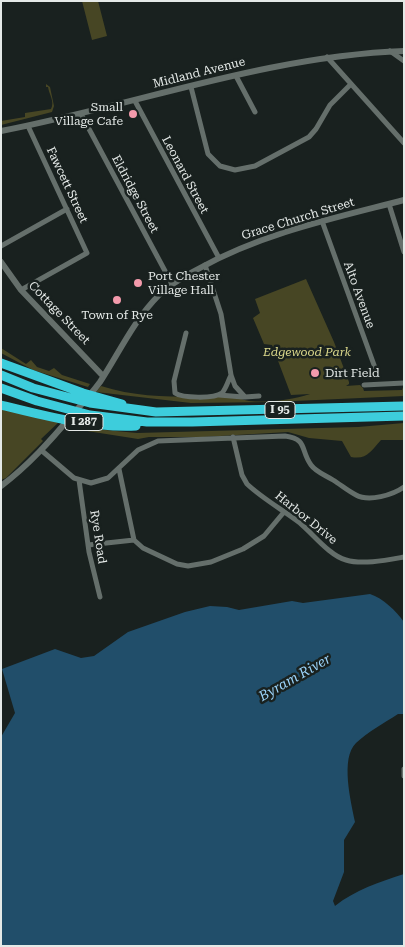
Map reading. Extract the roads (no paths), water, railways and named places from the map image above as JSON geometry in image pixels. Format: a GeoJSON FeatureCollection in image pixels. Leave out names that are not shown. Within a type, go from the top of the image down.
{"type":"FeatureCollection","features":[{"type":"Feature","properties":{"kind":"highway","name":"I 287"},"geometry":{"type":"LineString","coordinates":[[1,362],[13,369],[83,393],[156,412]]}},
{"type":"Feature","properties":{"kind":"highway","name":"I 95"},"geometry":{"type":"LineString","coordinates":[[1,375],[34,388],[90,404],[156,412],[404,406]]}},
{"type":"Feature","properties":{"kind":"highway","name":"I 95"},"geometry":{"type":"LineString","coordinates":[[1,388],[37,401],[90,415],[169,423],[404,416]]}},
{"type":"Feature","properties":{"kind":"highway","name":"I 287"},"geometry":{"type":"LineString","coordinates":[[1,405],[41,415],[107,425],[135,426],[169,423]]}},
{"type":"Feature","properties":{"kind":"street"},"geometry":{"type":"LineString","coordinates":[[390,51],[404,61]]}},
{"type":"Feature","properties":{"kind":"street","name":"Midland Avenue"},"geometry":{"type":"LineString","coordinates":[[1,130],[81,114],[294,62],[326,57],[404,51]]}},
{"type":"Feature","properties":{"kind":"street"},"geometry":{"type":"LineString","coordinates":[[326,57],[404,143]]}},
{"type":"Feature","properties":{"kind":"street"},"geometry":{"type":"LineString","coordinates":[[236,76],[255,112]]}},
{"type":"Feature","properties":{"kind":"street"},"geometry":{"type":"LineString","coordinates":[[191,87],[208,154],[220,166],[235,170],[255,166],[309,137],[330,105],[351,84]]}},
{"type":"Feature","properties":{"kind":"street","name":"Leonard Street"},"geometry":{"type":"LineString","coordinates":[[135,101],[219,258]]}},
{"type":"Feature","properties":{"kind":"street","name":"Eldridge Street"},"geometry":{"type":"LineString","coordinates":[[81,114],[172,284]]}},
{"type":"Feature","properties":{"kind":"street","name":"Fawcett Street"},"geometry":{"type":"LineString","coordinates":[[21,290],[87,253],[28,126]]}},
{"type":"Feature","properties":{"kind":"street","name":"Grace Church Street"},"geometry":{"type":"LineString","coordinates":[[1,486],[41,450],[100,382],[140,317],[160,293],[172,284],[219,258],[277,235],[404,200]]}},
{"type":"Feature","properties":{"kind":"street"},"geometry":{"type":"LineString","coordinates":[[389,204],[404,252]]}},
{"type":"Feature","properties":{"kind":"street"},"geometry":{"type":"LineString","coordinates":[[1,246],[67,210]]}},
{"type":"Feature","properties":{"kind":"street","name":"Alto Avenue"},"geometry":{"type":"LineString","coordinates":[[322,222],[378,376]]}},
{"type":"Feature","properties":{"kind":"street","name":"Cottage Street"},"geometry":{"type":"LineString","coordinates":[[1,262],[21,290],[104,376]]}},
{"type":"Feature","properties":{"kind":"street"},"geometry":{"type":"LineString","coordinates":[[205,265],[221,314],[231,375],[235,386],[245,397]]}},
{"type":"Feature","properties":{"kind":"street"},"geometry":{"type":"LineString","coordinates":[[186,333],[174,381],[175,393],[180,396],[259,396]]}},
{"type":"Feature","properties":{"kind":"street"},"geometry":{"type":"LineString","coordinates":[[219,395],[225,389],[231,375]]}},
{"type":"Feature","properties":{"kind":"street"},"geometry":{"type":"LineString","coordinates":[[364,385],[404,383]]}},
{"type":"Feature","properties":{"kind":"street"},"geometry":{"type":"LineString","coordinates":[[41,450],[79,480],[91,483],[102,481],[119,469],[138,450],[158,441],[285,436],[297,438],[316,470],[359,496],[392,494],[404,487]]}},
{"type":"Feature","properties":{"kind":"street","name":"Harbor Drive"},"geometry":{"type":"LineString","coordinates":[[234,437],[237,458],[244,479],[250,487],[301,524],[335,554],[346,560],[373,562],[404,557]]}},
{"type":"Feature","properties":{"kind":"street"},"geometry":{"type":"LineString","coordinates":[[119,469],[134,540],[143,548],[177,564],[188,566],[204,564],[229,556],[255,543],[267,533],[284,512]]}},
{"type":"Feature","properties":{"kind":"street","name":"Rye Road"},"geometry":{"type":"LineString","coordinates":[[79,480],[88,545],[100,597]]}},
{"type":"Feature","properties":{"kind":"street"},"geometry":{"type":"LineString","coordinates":[[88,545],[134,540]]}},
{"type":"Feature","properties":{"kind":"street"},"geometry":{"type":"LineString","coordinates":[[404,769],[404,776]]}},
{"type":"Feature","properties":{"kind":"water","name":"Byram River"},"geometry":{"type":"Polygon","coordinates":[[[370,594],[389,605],[404,622],[404,714],[398,714],[371,731],[356,743],[351,750],[348,781],[355,822],[344,840],[344,872],[333,901],[335,906],[376,883],[404,874],[404,946],[1,946],[1,737],[15,713],[2,669],[55,649],[81,658],[94,656],[128,632],[185,612],[210,606],[239,610],[292,601],[303,603],[370,594]]]}},
{"type":"Feature","properties":{"kind":"place","name":"Small Village Cafe"},"geometry":{"type":"Point","coordinates":[133,114]}},
{"type":"Feature","properties":{"kind":"place","name":"Port Chester Village Hall"},"geometry":{"type":"Point","coordinates":[138,283]}},
{"type":"Feature","properties":{"kind":"place","name":"Town of Rye"},"geometry":{"type":"Point","coordinates":[117,300]}},
{"type":"Feature","properties":{"kind":"place","name":"Dirt Field"},"geometry":{"type":"Point","coordinates":[315,373]}},
{"type":"Feature","properties":{"kind":"park label","name":"Edgewood Park"},"geometry":{"type":"Point","coordinates":[307,352]}}]}
